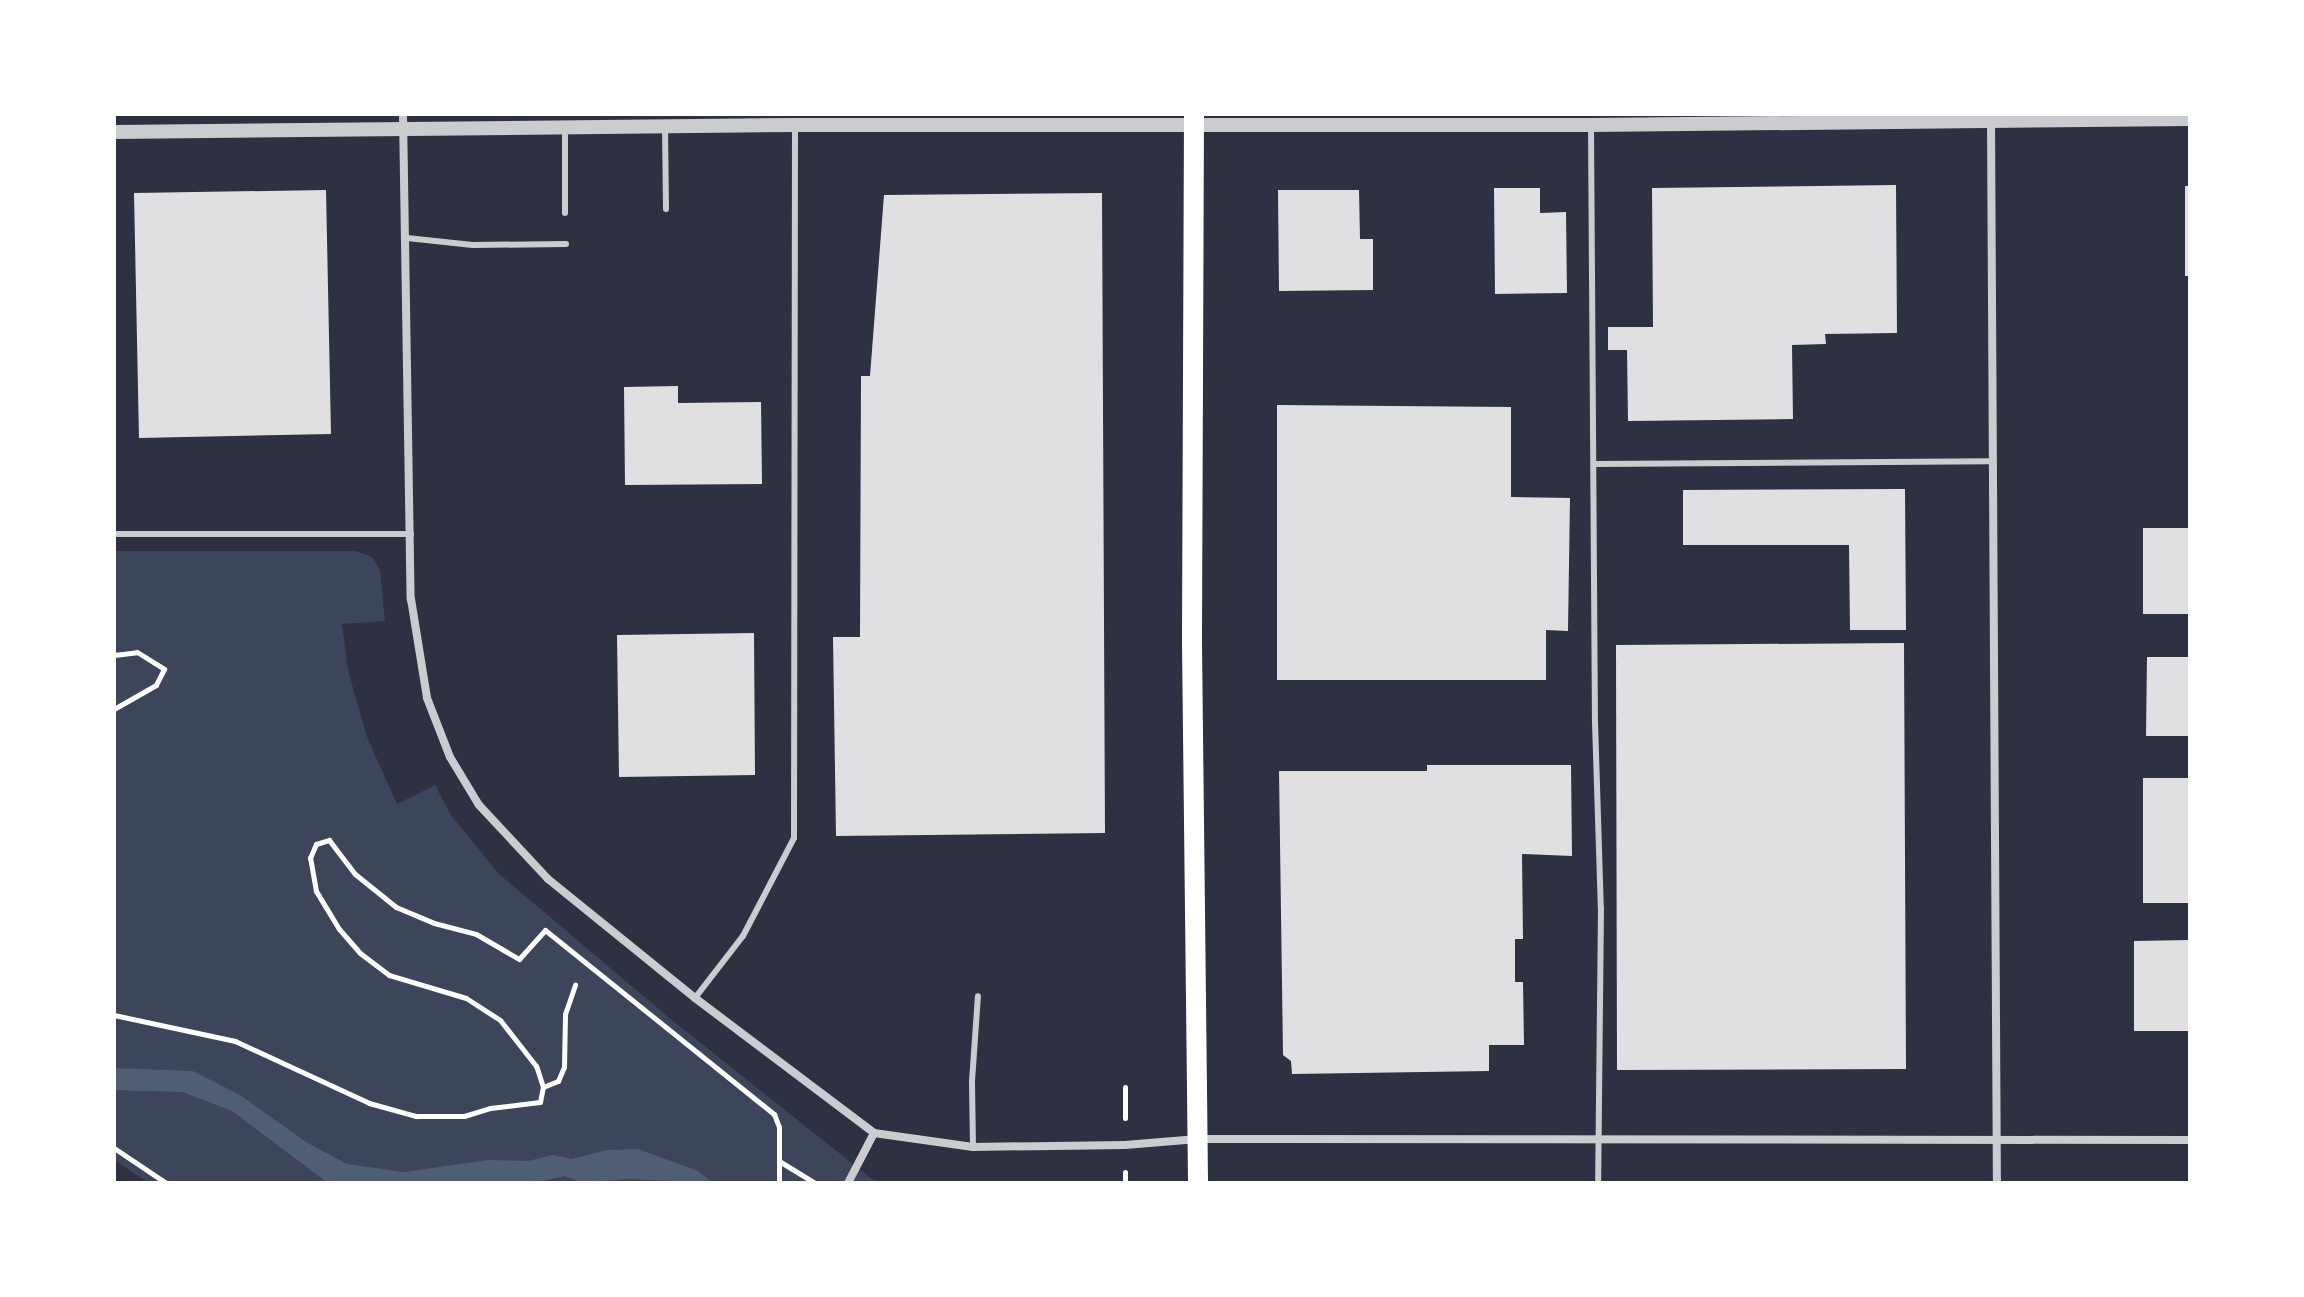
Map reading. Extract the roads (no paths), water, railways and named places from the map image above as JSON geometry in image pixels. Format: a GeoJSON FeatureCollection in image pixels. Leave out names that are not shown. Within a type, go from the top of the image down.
{"type":"FeatureCollection","features":[{"type":"Feature","properties":{"kind":"main road"},"geometry":{"type":"LineString","coordinates":[[1194,118],[1192,659],[1198,1183]]}},
{"type":"Feature","properties":{"kind":"street"},"geometry":{"type":"LineString","coordinates":[[403,114],[411,599],[427,698],[450,757],[472,793],[514,846],[548,879],[695,998],[874,1133],[973,1147],[1125,1145],[1198,1139],[2190,1140]]}},
{"type":"Feature","properties":{"kind":"street"},"geometry":{"type":"LineString","coordinates":[[114,132],[565,129],[609,121],[665,127],[960,119],[1194,118],[1591,125],[1816,119],[1991,122],[2190,119]]}},
{"type":"Feature","properties":{"kind":"street"},"geometry":{"type":"LineString","coordinates":[[1991,122],[1997,1183]]}},
{"type":"Feature","properties":{"kind":"street"},"geometry":{"type":"LineString","coordinates":[[848,1183],[874,1133]]}},
{"type":"Feature","properties":{"kind":"lane"},"geometry":{"type":"LineString","coordinates":[[695,998],[743,936],[794,838],[795,125]]}},
{"type":"Feature","properties":{"kind":"lane"},"geometry":{"type":"LineString","coordinates":[[1591,125],[1595,722],[1601,908],[1598,1183]]}},
{"type":"Feature","properties":{"kind":"lane"},"geometry":{"type":"LineString","coordinates":[[665,127],[666,209]]}},
{"type":"Feature","properties":{"kind":"lane"},"geometry":{"type":"LineString","coordinates":[[565,129],[565,213]]}},
{"type":"Feature","properties":{"kind":"lane"},"geometry":{"type":"LineString","coordinates":[[407,238],[473,245],[566,244]]}},
{"type":"Feature","properties":{"kind":"lane"},"geometry":{"type":"LineString","coordinates":[[1595,464],[1992,461]]}},
{"type":"Feature","properties":{"kind":"lane"},"geometry":{"type":"LineString","coordinates":[[114,534],[411,534]]}},
{"type":"Feature","properties":{"kind":"lane"},"geometry":{"type":"LineString","coordinates":[[973,1147],[972,1081],[978,996]]}}]}
